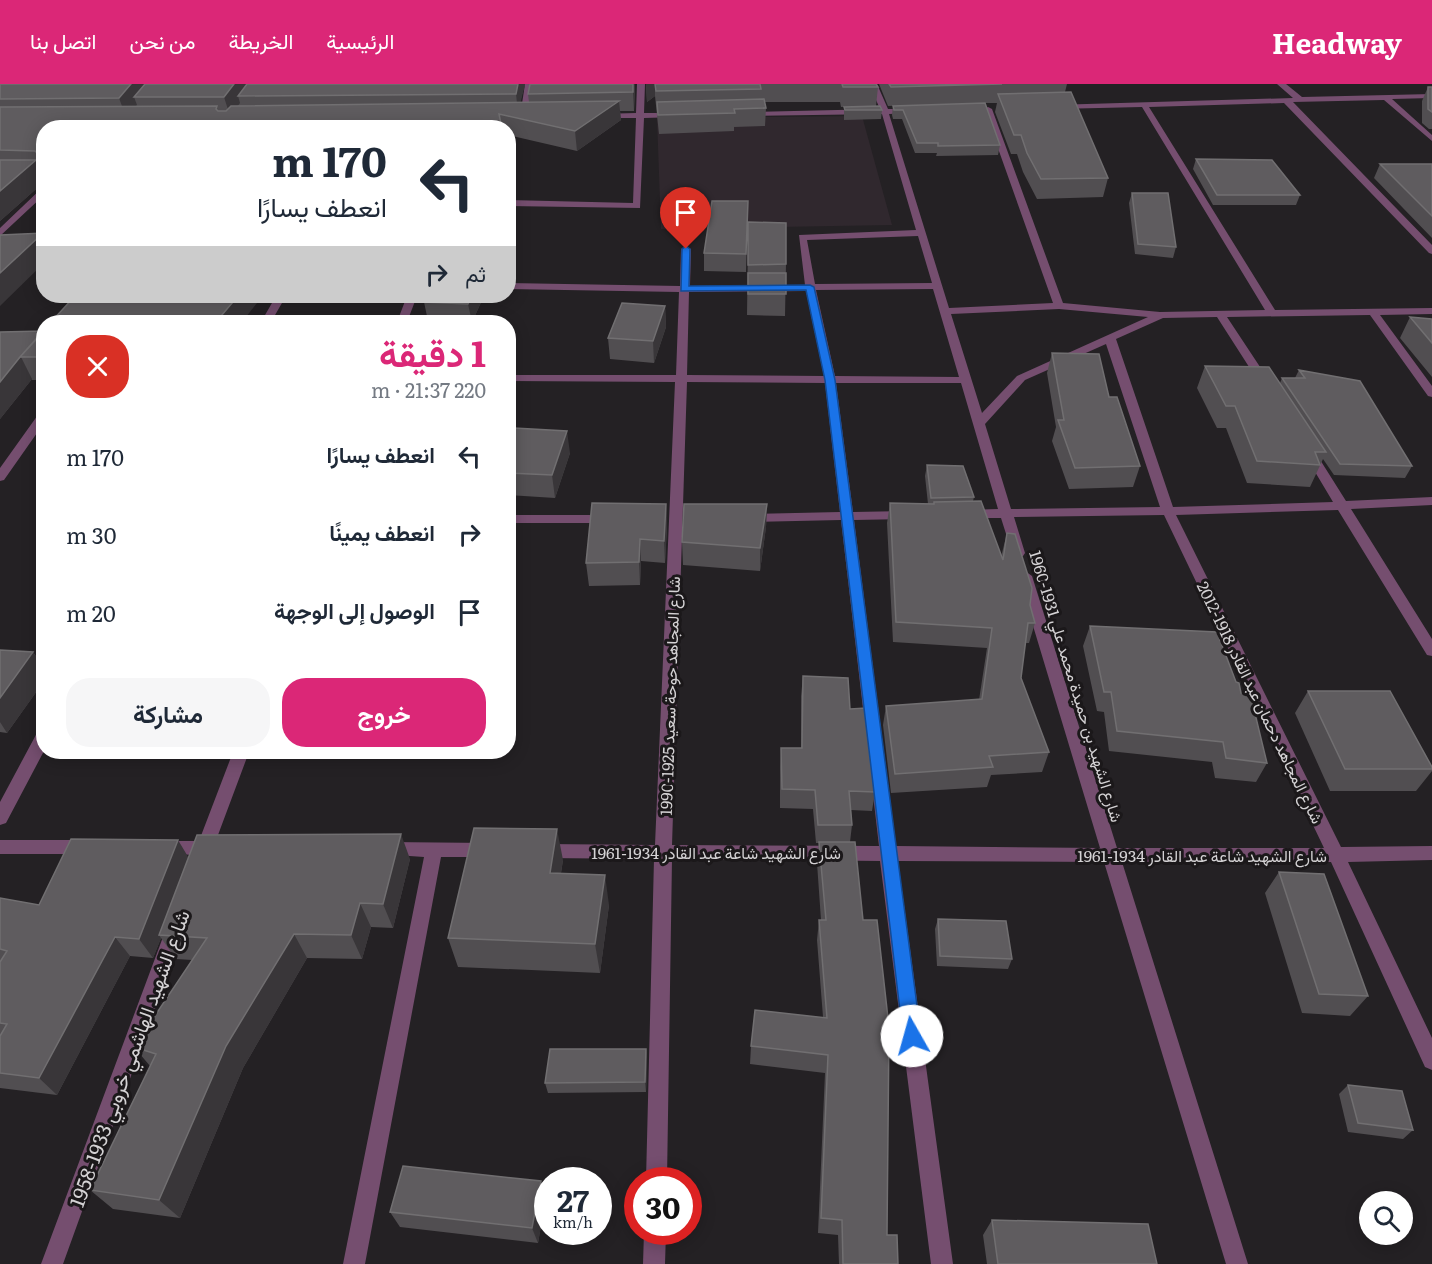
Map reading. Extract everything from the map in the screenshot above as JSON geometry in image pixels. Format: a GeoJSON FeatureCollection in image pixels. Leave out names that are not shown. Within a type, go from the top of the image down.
{"type":"FeatureCollection","features":[{"type":"Feature","properties":{"kind":"street"},"geometry":{"type":"LineString","coordinates":[[524,117],[529,84]]}},
{"type":"Feature","properties":{"kind":"street"},"geometry":{"type":"LineString","coordinates":[[516,203],[637,206],[641,84]]}},
{"type":"Feature","properties":{"kind":"street","name":"شارع الشهيد بن حميدة محمد علي 1931-1960"},"geometry":{"type":"LineString","coordinates":[[873,84],[885,112],[1110,855],[1237,1264]]}},
{"type":"Feature","properties":{"kind":"street"},"geometry":{"type":"LineString","coordinates":[[1281,84],[1300,100]]}},
{"type":"Feature","properties":{"kind":"street"},"geometry":{"type":"LineString","coordinates":[[1044,107],[1432,96]]}},
{"type":"Feature","properties":{"kind":"street"},"geometry":{"type":"LineString","coordinates":[[1385,97],[1432,139]]}},
{"type":"Feature","properties":{"kind":"street"},"geometry":{"type":"LineString","coordinates":[[1286,100],[1432,251]]}},
{"type":"Feature","properties":{"kind":"street"},"geometry":{"type":"LineString","coordinates":[[1144,104],[1272,313]]}},
{"type":"Feature","properties":{"kind":"street"},"geometry":{"type":"LineString","coordinates":[[977,109],[999,109]]}},
{"type":"Feature","properties":{"kind":"street"},"geometry":{"type":"LineString","coordinates":[[988,109],[1059,306]]}},
{"type":"Feature","properties":{"kind":"street"},"geometry":{"type":"LineString","coordinates":[[733,114],[919,111]]}},
{"type":"Feature","properties":{"kind":"street"},"geometry":{"type":"LineString","coordinates":[[594,116],[687,114]]}},
{"type":"Feature","properties":{"kind":"street"},"geometry":{"type":"LineString","coordinates":[[513,117],[536,117]]}},
{"type":"Feature","properties":{"kind":"street"},"geometry":{"type":"LineString","coordinates":[[0,233],[36,197]]}},
{"type":"Feature","properties":{"kind":"street"},"geometry":{"type":"LineString","coordinates":[[921,233],[802,237],[830,380],[888,853],[942,1264]]}},
{"type":"Feature","properties":{"kind":"street","name":"شارع المجاهد حوحة سعيد 1925-1990"},"geometry":{"type":"LineString","coordinates":[[656,1167],[663,852],[686,249]]}},
{"type":"Feature","properties":{"kind":"street"},"geometry":{"type":"LineString","coordinates":[[516,286],[685,289],[938,286]]}},
{"type":"Feature","properties":{"kind":"street"},"geometry":{"type":"LineString","coordinates":[[945,311],[1059,306],[1161,315],[1432,310]]}},
{"type":"Feature","properties":{"kind":"street"},"geometry":{"type":"LineString","coordinates":[[1373,312],[1432,394]]}},
{"type":"Feature","properties":{"kind":"street"},"geometry":{"type":"LineString","coordinates":[[1220,314],[1272,394]]}},
{"type":"Feature","properties":{"kind":"street"},"geometry":{"type":"LineString","coordinates":[[979,423],[1022,378],[1161,315]]}},
{"type":"Feature","properties":{"kind":"street","name":"شارع المجاهد دحمان عبد القادر 1918-2012"},"geometry":{"type":"LineString","coordinates":[[1110,338],[1168,511],[1336,854],[1432,1060]]}},
{"type":"Feature","properties":{"kind":"street"},"geometry":{"type":"LineString","coordinates":[[516,378],[966,380]]}},
{"type":"Feature","properties":{"kind":"street"},"geometry":{"type":"LineString","coordinates":[[0,477],[36,425]]}},
{"type":"Feature","properties":{"kind":"street"},"geometry":{"type":"LineString","coordinates":[[1298,435],[1344,505],[1432,651]]}},
{"type":"Feature","properties":{"kind":"street"},"geometry":{"type":"LineString","coordinates":[[949,514],[1168,511],[1432,501]]}},
{"type":"Feature","properties":{"kind":"street"},"geometry":{"type":"LineString","coordinates":[[733,519],[926,515]]}},
{"type":"Feature","properties":{"kind":"street"},"geometry":{"type":"LineString","coordinates":[[516,519],[628,520]]}},
{"type":"Feature","properties":{"kind":"street"},"geometry":{"type":"LineString","coordinates":[[0,818],[36,750]]}},
{"type":"Feature","properties":{"kind":"street"},"geometry":{"type":"LineString","coordinates":[[196,871],[238,759]]}},
{"type":"Feature","properties":{"kind":"street"},"geometry":{"type":"LineString","coordinates":[[0,847],[102,848]]}},
{"type":"Feature","properties":{"kind":"street"},"geometry":{"type":"LineString","coordinates":[[148,848],[228,848]]}},
{"type":"Feature","properties":{"kind":"street"},"geometry":{"type":"LineString","coordinates":[[365,849],[503,850]]}},
{"type":"Feature","properties":{"kind":"street"},"geometry":{"type":"LineString","coordinates":[[354,1264],[434,850]]}},
{"type":"Feature","properties":{"kind":"street","name":"شارع الشهيد شاعة عبد القادر 1934-1961"},"geometry":{"type":"LineString","coordinates":[[526,850],[1110,855],[1432,852]]}},
{"type":"Feature","properties":{"kind":"street","name":"شارع الشهيد الهاشمي خروبي 1933-1958"},"geometry":{"type":"LineString","coordinates":[[52,1264],[180,916]]}},
{"type":"Feature","properties":{"kind":"street"},"geometry":{"type":"LineString","coordinates":[[654,1264],[655,1245]]}},
{"type":"Feature","properties":{"kind":"shaded area"},"geometry":{"type":"Polygon","coordinates":[[[862,116],[892,225],[661,229],[657,118],[862,116]]]}},
{"type":"Feature","properties":{"kind":"building"},"geometry":{"type":"Polygon","coordinates":[[[0,84],[131,84],[119,98],[0,99],[0,84]]]}},
{"type":"Feature","properties":{"kind":"building"},"geometry":{"type":"Polygon","coordinates":[[[145,84],[234,84],[224,97],[134,97],[145,84]]]}},
{"type":"Feature","properties":{"kind":"building"},"geometry":{"type":"Polygon","coordinates":[[[247,84],[518,84],[516,94],[238,96],[247,84]]]}},
{"type":"Feature","properties":{"kind":"building"},"geometry":{"type":"Polygon","coordinates":[[[530,84],[633,84],[633,92],[528,94],[530,84]]]}},
{"type":"Feature","properties":{"kind":"building"},"geometry":{"type":"Polygon","coordinates":[[[655,84],[760,84],[761,89],[656,91],[655,84]]]}},
{"type":"Feature","properties":{"kind":"building"},"geometry":{"type":"Polygon","coordinates":[[[842,84],[876,84],[878,87],[843,87],[842,84]]]}},
{"type":"Feature","properties":{"kind":"building"},"geometry":{"type":"Polygon","coordinates":[[[889,84],[1002,84],[891,87],[889,84]]]}},
{"type":"Feature","properties":{"kind":"building"},"geometry":{"type":"Polygon","coordinates":[[[1428,87],[1432,87],[1432,112],[1428,109],[1428,87]]]}},
{"type":"Feature","properties":{"kind":"building"},"geometry":{"type":"Polygon","coordinates":[[[1071,92],[1108,178],[1041,179],[1027,153],[1021,135],[1014,135],[998,94],[1071,92]]]}},
{"type":"Feature","properties":{"kind":"building"},"geometry":{"type":"Polygon","coordinates":[[[764,99],[766,108],[734,109],[735,113],[658,115],[657,102],[764,99]]]}},
{"type":"Feature","properties":{"kind":"building"},"geometry":{"type":"Polygon","coordinates":[[[619,101],[575,131],[499,114],[500,120],[36,120],[36,152],[0,150],[0,107],[217,106],[218,111],[226,111],[231,106],[619,101]]]}},
{"type":"Feature","properties":{"kind":"building"},"geometry":{"type":"Polygon","coordinates":[[[985,103],[1000,145],[938,146],[938,143],[917,143],[903,110],[894,110],[893,106],[985,103]]]}},
{"type":"Feature","properties":{"kind":"building"},"geometry":{"type":"Polygon","coordinates":[[[880,106],[882,110],[845,110],[844,107],[880,106]]]}},
{"type":"Feature","properties":{"kind":"building"},"geometry":{"type":"Polygon","coordinates":[[[1196,159],[1272,160],[1300,195],[1217,195],[1196,159]]]}},
{"type":"Feature","properties":{"kind":"building"},"geometry":{"type":"Polygon","coordinates":[[[0,160],[36,160],[0,191],[0,160]]]}},
{"type":"Feature","properties":{"kind":"building"},"geometry":{"type":"Polygon","coordinates":[[[1380,164],[1432,164],[1432,216],[1380,164]]]}},
{"type":"Feature","properties":{"kind":"building"},"geometry":{"type":"Polygon","coordinates":[[[1132,193],[1168,193],[1176,247],[1138,244],[1132,193]]]}},
{"type":"Feature","properties":{"kind":"building"},"geometry":{"type":"Polygon","coordinates":[[[712,201],[748,201],[746,254],[704,253],[712,201]]]}},
{"type":"Feature","properties":{"kind":"building"},"geometry":{"type":"Polygon","coordinates":[[[748,222],[786,223],[786,264],[748,265],[748,222]]]}},
{"type":"Feature","properties":{"kind":"building"},"geometry":{"type":"Polygon","coordinates":[[[36,233],[36,240],[0,273],[0,235],[36,233]]]}},
{"type":"Feature","properties":{"kind":"building"},"geometry":{"type":"Polygon","coordinates":[[[748,273],[786,273],[786,294],[748,294],[748,273]]]}},
{"type":"Feature","properties":{"kind":"building"},"geometry":{"type":"Polygon","coordinates":[[[69,303],[232,303],[222,315],[57,315],[69,303]]]}},
{"type":"Feature","properties":{"kind":"building"},"geometry":{"type":"Polygon","coordinates":[[[622,303],[665,306],[653,341],[608,338],[622,303]]]}},
{"type":"Feature","properties":{"kind":"building"},"geometry":{"type":"Polygon","coordinates":[[[1410,317],[1432,319],[1432,343],[1410,317]]]}},
{"type":"Feature","properties":{"kind":"building"},"geometry":{"type":"Polygon","coordinates":[[[36,331],[36,339],[0,382],[0,332],[36,331]]]}},
{"type":"Feature","properties":{"kind":"building"},"geometry":{"type":"Polygon","coordinates":[[[36,340],[36,357],[20,357],[36,340]]]}},
{"type":"Feature","properties":{"kind":"building"},"geometry":{"type":"Polygon","coordinates":[[[1052,353],[1099,354],[1109,397],[1117,397],[1140,466],[1075,468],[1058,420],[1064,420],[1052,353]]]}},
{"type":"Feature","properties":{"kind":"building"},"geometry":{"type":"Polygon","coordinates":[[[1205,366],[1269,367],[1326,452],[1315,452],[1320,465],[1257,461],[1235,406],[1226,406],[1205,366]]]}},
{"type":"Feature","properties":{"kind":"building"},"geometry":{"type":"Polygon","coordinates":[[[1299,370],[1360,381],[1412,466],[1340,464],[1282,378],[1305,378],[1299,370]]]}},
{"type":"Feature","properties":{"kind":"building"},"geometry":{"type":"Polygon","coordinates":[[[516,428],[567,431],[552,475],[516,473],[516,428]]]}},
{"type":"Feature","properties":{"kind":"building"},"geometry":{"type":"Polygon","coordinates":[[[927,465],[963,466],[974,497],[931,498],[927,465]]]}},
{"type":"Feature","properties":{"kind":"building"},"geometry":{"type":"Polygon","coordinates":[[[981,501],[1003,560],[1007,533],[1015,534],[1032,588],[1030,605],[1035,623],[1028,623],[1021,678],[1049,752],[989,756],[993,767],[895,774],[886,706],[982,699],[992,628],[896,622],[890,503],[934,504],[934,502],[981,501]]]}},
{"type":"Feature","properties":{"kind":"building"},"geometry":{"type":"Polygon","coordinates":[[[592,503],[666,504],[664,541],[640,539],[639,562],[586,563],[592,503]]]}},
{"type":"Feature","properties":{"kind":"building"},"geometry":{"type":"Polygon","coordinates":[[[684,504],[767,504],[760,548],[682,542],[684,504]]]}},
{"type":"Feature","properties":{"kind":"building"},"geometry":{"type":"Polygon","coordinates":[[[1090,626],[1217,632],[1236,682],[1239,683],[1241,693],[1250,693],[1267,763],[1226,758],[1223,742],[1117,731],[1111,692],[1104,692],[1090,626]]]}},
{"type":"Feature","properties":{"kind":"building"},"geometry":{"type":"Polygon","coordinates":[[[0,650],[33,652],[0,698],[0,650]]]}},
{"type":"Feature","properties":{"kind":"building"},"geometry":{"type":"Polygon","coordinates":[[[803,676],[848,678],[850,709],[866,708],[875,792],[849,791],[852,825],[818,825],[815,790],[782,789],[781,748],[802,748],[803,676]]]}},
{"type":"Feature","properties":{"kind":"building"},"geometry":{"type":"Polygon","coordinates":[[[1308,691],[1390,691],[1432,769],[1345,769],[1308,691]]]}},
{"type":"Feature","properties":{"kind":"building"},"geometry":{"type":"Polygon","coordinates":[[[474,828],[557,829],[550,873],[605,875],[595,944],[448,938],[474,828]]]}},
{"type":"Feature","properties":{"kind":"building"},"geometry":{"type":"Polygon","coordinates":[[[401,834],[383,904],[360,903],[351,935],[294,934],[226,1046],[159,1200],[90,1190],[156,1054],[134,1047],[207,938],[159,935],[197,835],[401,834]]]}},
{"type":"Feature","properties":{"kind":"building"},"geometry":{"type":"Polygon","coordinates":[[[71,839],[178,840],[139,939],[115,937],[39,1078],[0,1073],[0,1036],[7,1024],[0,1023],[0,962],[7,951],[0,949],[0,898],[39,905],[71,839]]]}},
{"type":"Feature","properties":{"kind":"building"},"geometry":{"type":"Polygon","coordinates":[[[819,842],[855,842],[863,920],[877,920],[889,1027],[887,1235],[897,1235],[898,1264],[843,1264],[842,1220],[821,1218],[828,1055],[751,1046],[755,1010],[827,1018],[819,920],[826,920],[819,842]]]}},
{"type":"Feature","properties":{"kind":"building"},"geometry":{"type":"Polygon","coordinates":[[[1279,872],[1324,874],[1368,996],[1319,994],[1279,872]]]}},
{"type":"Feature","properties":{"kind":"building"},"geometry":{"type":"Polygon","coordinates":[[[938,919],[1006,921],[1012,959],[940,956],[938,919]]]}},
{"type":"Feature","properties":{"kind":"building"},"geometry":{"type":"Polygon","coordinates":[[[550,1049],[646,1049],[645,1082],[545,1083],[550,1049]]]}},
{"type":"Feature","properties":{"kind":"building"},"geometry":{"type":"Polygon","coordinates":[[[1348,1085],[1402,1091],[1413,1130],[1358,1123],[1348,1085]]]}},
{"type":"Feature","properties":{"kind":"building"},"geometry":{"type":"Polygon","coordinates":[[[403,1166],[534,1180],[532,1228],[390,1212],[403,1166]]]}},
{"type":"Feature","properties":{"kind":"building"},"geometry":{"type":"Polygon","coordinates":[[[992,1220],[1148,1224],[1157,1264],[998,1264],[992,1220]]]}},
{"type":"Feature","properties":{"kind":"route"},"geometry":{"type":"LineString","coordinates":[[686,249],[685,289],[810,287],[830,380],[912,1036]]}}]}
